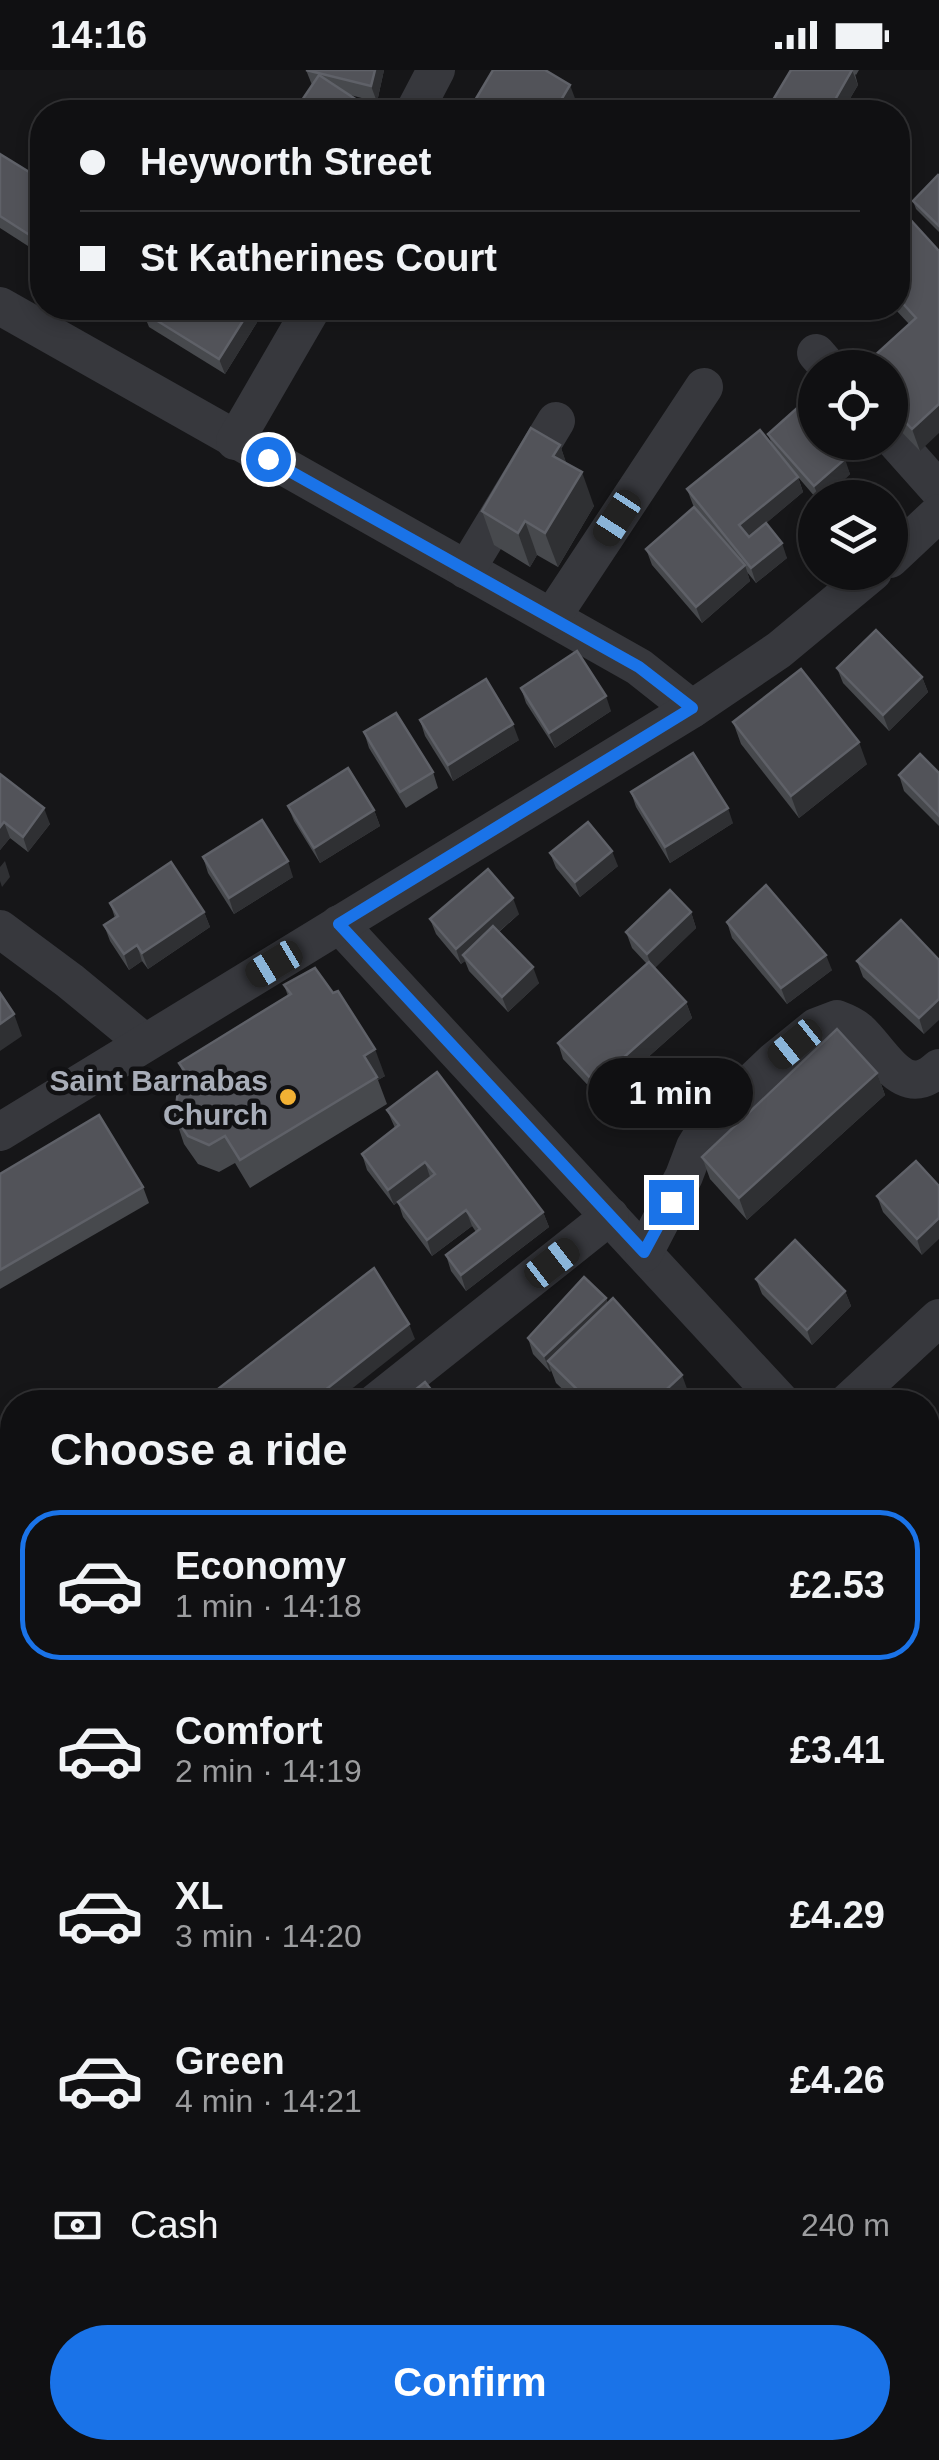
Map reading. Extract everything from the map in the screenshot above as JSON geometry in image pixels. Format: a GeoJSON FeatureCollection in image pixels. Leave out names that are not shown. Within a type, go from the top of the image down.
{"type":"FeatureCollection","features":[{"type":"Feature","properties":{"kind":"street"},"geometry":{"type":"LineString","coordinates":[[420,100],[436,70]]}},
{"type":"Feature","properties":{"kind":"street"},"geometry":{"type":"LineString","coordinates":[[0,306],[639,667],[692,708]]}},
{"type":"Feature","properties":{"kind":"street"},"geometry":{"type":"LineString","coordinates":[[235,440],[305,320]]}},
{"type":"Feature","properties":{"kind":"street"},"geometry":{"type":"LineString","coordinates":[[552,618],[704,387]]}},
{"type":"Feature","properties":{"kind":"street"},"geometry":{"type":"LineString","coordinates":[[466,570],[556,422]]}},
{"type":"Feature","properties":{"kind":"street"},"geometry":{"type":"LineString","coordinates":[[908,455],[939,490]]}},
{"type":"Feature","properties":{"kind":"street"},"geometry":{"type":"LineString","coordinates":[[908,542],[939,512]]}},
{"type":"Feature","properties":{"kind":"street"},"geometry":{"type":"LineString","coordinates":[[0,1132],[692,708],[779,650],[851,590]]}},
{"type":"Feature","properties":{"kind":"street"},"geometry":{"type":"LineString","coordinates":[[339,924],[770,1390]]}},
{"type":"Feature","properties":{"kind":"street"},"geometry":{"type":"LineString","coordinates":[[0,928],[144,1042]]}},
{"type":"Feature","properties":{"kind":"street"},"geometry":{"type":"LineString","coordinates":[[644,1252],[711,1121],[774,1061],[816,1028],[837,1019],[848,1023],[904,1077],[913,1080],[925,1079],[939,1068]]}},
{"type":"Feature","properties":{"kind":"street"},"geometry":{"type":"LineString","coordinates":[[391,1390],[610,1216]]}},
{"type":"Feature","properties":{"kind":"street"},"geometry":{"type":"LineString","coordinates":[[861,1390],[939,1318]]}},
{"type":"Feature","properties":{"kind":"building"},"geometry":{"type":"Polygon","coordinates":[[[306,70],[375,70],[371,86],[306,70]]]}},
{"type":"Feature","properties":{"kind":"building"},"geometry":{"type":"Polygon","coordinates":[[[493,70],[545,70],[570,85],[561,100],[475,100],[493,70]]]}},
{"type":"Feature","properties":{"kind":"building"},"geometry":{"type":"Polygon","coordinates":[[[791,70],[852,70],[835,100],[773,100],[791,70]]]}},
{"type":"Feature","properties":{"kind":"building"},"geometry":{"type":"Polygon","coordinates":[[[319,75],[357,100],[302,100],[319,75]]]}},
{"type":"Feature","properties":{"kind":"building"},"geometry":{"type":"Polygon","coordinates":[[[0,154],[30,173],[30,235],[0,216],[0,154]]]}},
{"type":"Feature","properties":{"kind":"building"},"geometry":{"type":"Polygon","coordinates":[[[939,176],[939,226],[913,201],[939,176]]]}},
{"type":"Feature","properties":{"kind":"building"},"geometry":{"type":"Polygon","coordinates":[[[910,219],[939,251],[939,404],[912,429],[908,425],[908,350],[881,350],[916,318],[910,311],[910,219]]]}},
{"type":"Feature","properties":{"kind":"building"},"geometry":{"type":"Polygon","coordinates":[[[156,320],[243,320],[219,359],[156,320]]]}},
{"type":"Feature","properties":{"kind":"building"},"geometry":{"type":"Polygon","coordinates":[[[798,407],[798,460],[844,460],[821,480],[809,480],[768,434],[798,407]]]}},
{"type":"Feature","properties":{"kind":"building"},"geometry":{"type":"Polygon","coordinates":[[[531,428],[560,445],[553,456],[582,472],[545,533],[525,521],[518,533],[482,511],[531,428]]]}},
{"type":"Feature","properties":{"kind":"building"},"geometry":{"type":"Polygon","coordinates":[[[760,430],[798,477],[739,525],[749,537],[766,523],[782,543],[751,568],[687,489],[760,430]]]}},
{"type":"Feature","properties":{"kind":"building"},"geometry":{"type":"Polygon","coordinates":[[[694,507],[745,565],[696,607],[646,549],[694,507]]]}},
{"type":"Feature","properties":{"kind":"building"},"geometry":{"type":"Polygon","coordinates":[[[876,630],[922,677],[883,715],[837,668],[876,630]]]}},
{"type":"Feature","properties":{"kind":"building"},"geometry":{"type":"Polygon","coordinates":[[[577,651],[606,696],[549,733],[521,688],[577,651]]]}},
{"type":"Feature","properties":{"kind":"building"},"geometry":{"type":"Polygon","coordinates":[[[801,669],[859,742],[791,796],[733,722],[801,669]]]}},
{"type":"Feature","properties":{"kind":"building"},"geometry":{"type":"Polygon","coordinates":[[[486,679],[513,724],[448,765],[420,720],[486,679]]]}},
{"type":"Feature","properties":{"kind":"building"},"geometry":{"type":"Polygon","coordinates":[[[396,713],[433,772],[400,792],[364,732],[396,713]]]}},
{"type":"Feature","properties":{"kind":"building"},"geometry":{"type":"Polygon","coordinates":[[[693,753],[728,808],[665,847],[631,792],[693,753]]]}},
{"type":"Feature","properties":{"kind":"building"},"geometry":{"type":"Polygon","coordinates":[[[920,754],[939,773],[939,816],[899,775],[920,754]]]}},
{"type":"Feature","properties":{"kind":"building"},"geometry":{"type":"Polygon","coordinates":[[[348,768],[374,810],[314,848],[288,806],[348,768]]]}},
{"type":"Feature","properties":{"kind":"building"},"geometry":{"type":"Polygon","coordinates":[[[0,774],[44,808],[23,837],[4,822],[0,827],[0,774]]]}},
{"type":"Feature","properties":{"kind":"building"},"geometry":{"type":"Polygon","coordinates":[[[262,820],[288,861],[229,898],[203,857],[262,820]]]}},
{"type":"Feature","properties":{"kind":"building"},"geometry":{"type":"Polygon","coordinates":[[[588,822],[612,851],[575,882],[550,853],[588,822]]]}},
{"type":"Feature","properties":{"kind":"building"},"geometry":{"type":"Polygon","coordinates":[[[171,862],[204,912],[142,953],[137,945],[124,954],[104,925],[118,916],[110,903],[171,862]]]}},
{"type":"Feature","properties":{"kind":"building"},"geometry":{"type":"Polygon","coordinates":[[[488,869],[513,898],[456,949],[430,919],[488,869]]]}},
{"type":"Feature","properties":{"kind":"building"},"geometry":{"type":"Polygon","coordinates":[[[766,885],[826,955],[781,988],[727,922],[766,885]]]}},
{"type":"Feature","properties":{"kind":"building"},"geometry":{"type":"Polygon","coordinates":[[[670,890],[691,912],[647,954],[626,932],[670,890]]]}},
{"type":"Feature","properties":{"kind":"building"},"geometry":{"type":"Polygon","coordinates":[[[901,920],[939,960],[939,999],[919,1018],[857,961],[901,920]]]}},
{"type":"Feature","properties":{"kind":"building"},"geometry":{"type":"Polygon","coordinates":[[[493,926],[533,967],[502,997],[463,955],[493,926]]]}},
{"type":"Feature","properties":{"kind":"building"},"geometry":{"type":"Polygon","coordinates":[[[649,962],[686,1002],[595,1083],[558,1043],[649,962]]]}},
{"type":"Feature","properties":{"kind":"building","name":"Saint Barnabas Church"},"geometry":{"type":"Polygon","coordinates":[[[315,968],[333,993],[338,991],[375,1049],[364,1056],[377,1077],[240,1160],[225,1136],[209,1145],[188,1136],[175,1117],[178,1090],[191,1080],[179,1063],[291,994],[284,985],[315,968]]]}},
{"type":"Feature","properties":{"kind":"building"},"geometry":{"type":"Polygon","coordinates":[[[0,993],[14,1014],[0,1024],[0,993]]]}},
{"type":"Feature","properties":{"kind":"building"},"geometry":{"type":"Polygon","coordinates":[[[837,1029],[877,1073],[739,1198],[702,1157],[837,1029]]]}},
{"type":"Feature","properties":{"kind":"building"},"geometry":{"type":"Polygon","coordinates":[[[437,1072],[543,1212],[461,1275],[446,1255],[480,1229],[466,1210],[427,1240],[398,1202],[435,1174],[425,1162],[388,1190],[362,1154],[399,1125],[387,1110],[437,1072]]]}},
{"type":"Feature","properties":{"kind":"building"},"geometry":{"type":"Polygon","coordinates":[[[99,1115],[143,1187],[0,1270],[0,1174],[99,1115]]]}},
{"type":"Feature","properties":{"kind":"building"},"geometry":{"type":"Polygon","coordinates":[[[916,1161],[939,1186],[939,1218],[917,1239],[877,1196],[916,1161]]]}},
{"type":"Feature","properties":{"kind":"building"},"geometry":{"type":"Polygon","coordinates":[[[795,1240],[845,1291],[807,1330],[756,1279],[795,1240]]]}},
{"type":"Feature","properties":{"kind":"building"},"geometry":{"type":"Polygon","coordinates":[[[374,1268],[409,1324],[325,1390],[217,1390],[374,1268]]]}},
{"type":"Feature","properties":{"kind":"building"},"geometry":{"type":"Polygon","coordinates":[[[584,1277],[606,1298],[544,1356],[528,1338],[584,1277]]]}},
{"type":"Feature","properties":{"kind":"building"},"geometry":{"type":"Polygon","coordinates":[[[613,1298],[682,1375],[666,1390],[578,1390],[548,1361],[613,1298]]]}},
{"type":"Feature","properties":{"kind":"building"},"geometry":{"type":"Polygon","coordinates":[[[425,1382],[431,1390],[415,1390],[425,1382]]]}},
{"type":"Feature","properties":{"kind":"place","name":"Saint Barnabas Church"},"geometry":{"type":"Point","coordinates":[288,1097]}},
{"type":"Feature","properties":{"kind":"route"},"geometry":{"type":"LineString","coordinates":[[268,459],[639,667],[692,708],[339,924],[644,1252],[671,1202]]}}]}
